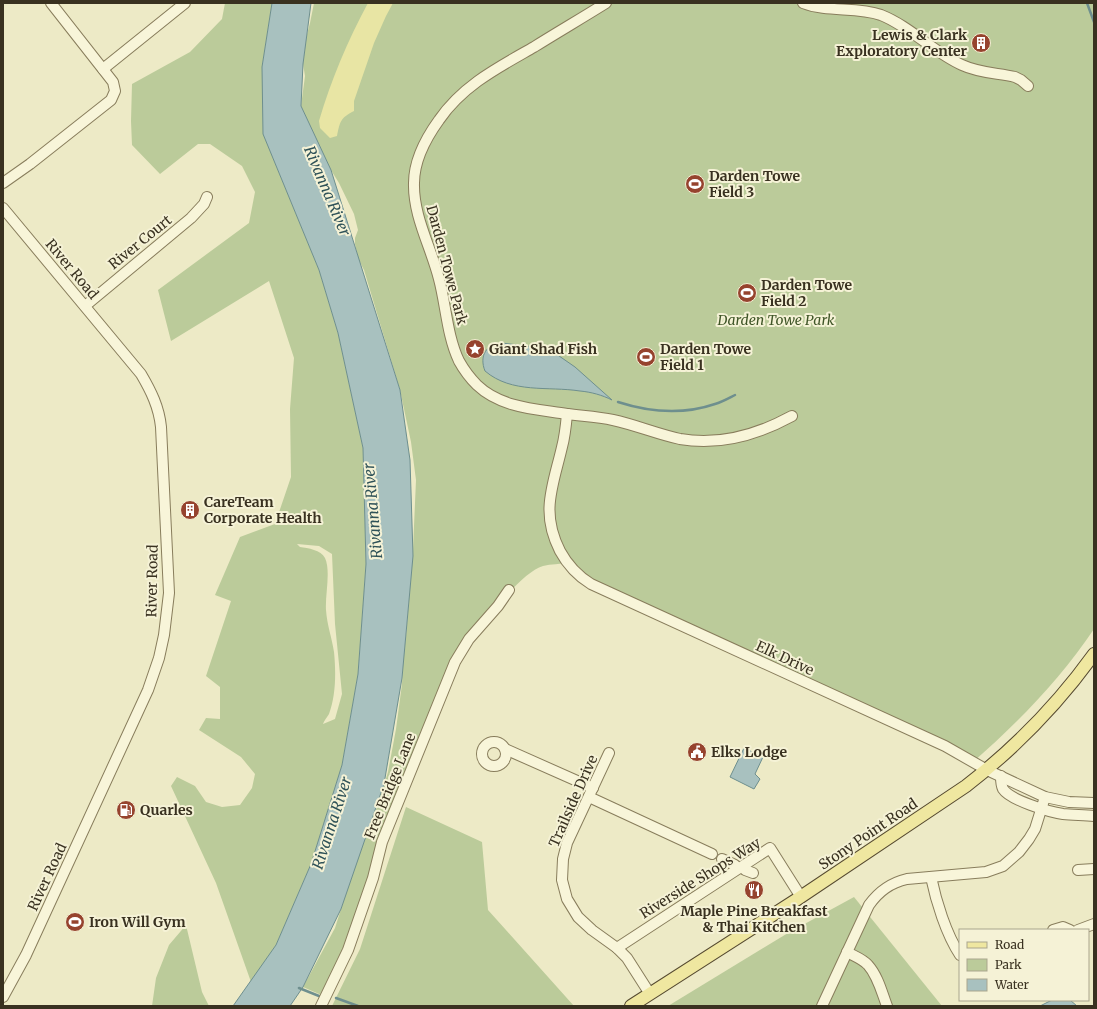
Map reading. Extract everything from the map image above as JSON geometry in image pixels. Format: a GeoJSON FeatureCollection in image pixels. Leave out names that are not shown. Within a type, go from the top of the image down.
{"type":"FeatureCollection","features":[{"type":"Feature","properties":{"kind":"main road","name":"Stony Point Road"},"geometry":{"type":"LineString","coordinates":[[631,1006],[801,897],[966,786],[987,770],[1055,704],[1094,654]]}},
{"type":"Feature","properties":{"kind":"street"},"geometry":{"type":"LineString","coordinates":[[3,183],[86,121],[111,100],[115,91],[113,82],[51,3]]}},
{"type":"Feature","properties":{"kind":"street"},"geometry":{"type":"LineString","coordinates":[[103,69],[185,3]]}},
{"type":"Feature","properties":{"kind":"street","name":"Darden Towe Park"},"geometry":{"type":"LineString","coordinates":[[606,3],[487,74],[463,92],[449,107],[427,139],[418,157],[414,174],[414,197],[417,212],[439,278],[454,345],[464,368],[478,386],[488,394],[503,402],[520,407],[612,420],[663,435],[696,441],[727,440],[742,437],[773,427],[792,416]]}},
{"type":"Feature","properties":{"kind":"street"},"geometry":{"type":"LineString","coordinates":[[803,3],[826,9],[865,11],[880,14],[904,26],[962,65],[977,70],[1015,77],[1028,86]]}},
{"type":"Feature","properties":{"kind":"street","name":"River Court"},"geometry":{"type":"LineString","coordinates":[[85,306],[192,218],[207,197]]}},
{"type":"Feature","properties":{"kind":"street","name":"River Road"},"geometry":{"type":"LineString","coordinates":[[3,208],[141,374],[149,387],[159,413],[169,592],[167,616],[159,658],[148,690],[28,951],[3,997]]}},
{"type":"Feature","properties":{"kind":"street","name":"Elk Drive"},"geometry":{"type":"LineString","coordinates":[[567,414],[562,446],[550,490],[548,511],[552,532],[563,556],[573,570],[591,584],[945,746],[987,770],[1045,797],[1069,802],[1094,803]]}},
{"type":"Feature","properties":{"kind":"street","name":"Free Bridge Lane"},"geometry":{"type":"LineString","coordinates":[[321,1006],[353,937],[373,878],[382,842],[450,674],[469,639],[498,606],[509,590]]}},
{"type":"Feature","properties":{"kind":"street"},"geometry":{"type":"LineString","coordinates":[[505,750],[712,854]]}},
{"type":"Feature","properties":{"kind":"street","name":"Trailside Drive"},"geometry":{"type":"LineString","coordinates":[[609,753],[564,851],[562,869],[564,889],[572,909],[578,917],[588,928],[617,948],[633,966],[650,994]]}},
{"type":"Feature","properties":{"kind":"street"},"geometry":{"type":"LineString","coordinates":[[1001,776],[1001,785],[1003,790],[1017,799],[1041,809],[1062,814],[1094,816]]}},
{"type":"Feature","properties":{"kind":"street"},"geometry":{"type":"LineString","coordinates":[[822,1006],[869,905],[882,890],[898,882],[931,877],[986,872],[1003,866],[1019,852],[1029,839],[1035,829],[1045,797]]}},
{"type":"Feature","properties":{"kind":"street","name":"Riverside Shops Way"},"geometry":{"type":"LineString","coordinates":[[617,948],[770,848],[801,897]]}},
{"type":"Feature","properties":{"kind":"street"},"geometry":{"type":"LineString","coordinates":[[722,859],[735,865]]}},
{"type":"Feature","properties":{"kind":"street"},"geometry":{"type":"LineString","coordinates":[[1078,870],[1094,869]]}},
{"type":"Feature","properties":{"kind":"street"},"geometry":{"type":"LineString","coordinates":[[931,877],[943,920],[959,953]]}},
{"type":"Feature","properties":{"kind":"street"},"geometry":{"type":"LineString","coordinates":[[1081,929],[1094,924]]}},
{"type":"Feature","properties":{"kind":"street"},"geometry":{"type":"LineString","coordinates":[[1056,929],[1063,927],[1068,929]]}},
{"type":"Feature","properties":{"kind":"street"},"geometry":{"type":"LineString","coordinates":[[847,952],[868,965],[873,972],[887,1006]]}},
{"type":"Feature","properties":{"kind":"green space"},"geometry":{"type":"Polygon","coordinates":[[[225,3],[272,3],[262,67],[273,158],[319,270],[338,333],[363,448],[366,564],[358,674],[342,765],[311,864],[276,945],[251,982],[216,883],[171,786],[177,777],[195,786],[206,802],[222,807],[240,805],[252,788],[255,774],[241,757],[199,730],[206,718],[220,719],[220,687],[206,676],[231,601],[215,595],[240,537],[275,524],[291,477],[290,409],[294,358],[269,281],[171,341],[158,290],[249,223],[255,192],[242,166],[210,144],[198,144],[160,174],[132,145],[131,121],[132,84],[190,52],[222,19],[225,3]],[[297,544],[300,547],[321,553],[327,563],[328,576],[326,610],[334,652],[335,675],[331,707],[323,724],[335,719],[342,694],[335,624],[332,554],[319,546],[297,544]]]}},
{"type":"Feature","properties":{"kind":"green space","name":"Darden Towe Park"},"geometry":{"type":"Polygon","coordinates":[[[314,3],[1094,3],[1094,629],[1068,665],[1038,699],[1006,732],[973,762],[596,588],[568,563],[543,566],[520,581],[508,594],[484,624],[457,663],[326,997],[303,987],[335,928],[361,846],[371,823],[388,772],[402,684],[413,549],[416,480],[411,442],[400,390],[364,270],[358,258],[355,238],[358,230],[354,214],[339,183],[329,167],[301,106],[305,76],[303,64],[306,38],[314,3]]]}},
{"type":"Feature","properties":{"kind":"green space"},"geometry":{"type":"Polygon","coordinates":[[[406,807],[482,842],[488,910],[574,1006],[332,1006],[360,949],[406,807]]]}},
{"type":"Feature","properties":{"kind":"green space"},"geometry":{"type":"Polygon","coordinates":[[[854,897],[942,1006],[668,1006],[788,933],[854,897]]]}},
{"type":"Feature","properties":{"kind":"green space"},"geometry":{"type":"Polygon","coordinates":[[[186,925],[202,992],[209,1006],[152,1006],[156,978],[169,945],[186,925]]]}},
{"type":"Feature","properties":{"kind":"sand"},"geometry":{"type":"Polygon","coordinates":[[[368,3],[393,3],[374,43],[354,101],[354,111],[343,118],[337,136],[330,138],[320,128],[319,121],[340,60],[368,3]]]}},
{"type":"Feature","properties":{"kind":"water","name":"Rivanna River"},"geometry":{"type":"Polygon","coordinates":[[[272,3],[311,3],[303,64],[301,106],[331,170],[400,390],[410,460],[413,556],[402,678],[384,784],[341,909],[303,987],[290,1006],[233,1006],[276,945],[311,864],[342,765],[358,674],[366,564],[363,448],[338,333],[319,270],[263,134],[262,67],[272,3]]]}},
{"type":"Feature","properties":{"kind":"water"},"geometry":{"type":"Polygon","coordinates":[[[502,343],[549,349],[575,367],[612,400],[584,391],[518,386],[496,378],[485,371],[483,360],[485,352],[488,348],[502,343]]]}},
{"type":"Feature","properties":{"kind":"water"},"geometry":{"type":"Polygon","coordinates":[[[744,748],[763,757],[755,774],[760,779],[754,789],[730,777],[744,748]]]}},
{"type":"Feature","properties":{"kind":"water"},"geometry":{"type":"Polygon","coordinates":[[[1050,1001],[1071,1001],[1077,1006],[1040,1006],[1050,1001]]]}},
{"type":"Feature","properties":{"kind":"waterway"},"geometry":{"type":"LineString","coordinates":[[1087,3],[1094,22]]}},
{"type":"Feature","properties":{"kind":"waterway"},"geometry":{"type":"LineString","coordinates":[[618,402],[654,410],[678,411],[703,407],[720,402],[735,395]]}},
{"type":"Feature","properties":{"kind":"waterway"},"geometry":{"type":"LineString","coordinates":[[299,988],[319,996]]}},
{"type":"Feature","properties":{"kind":"waterway"},"geometry":{"type":"LineString","coordinates":[[336,998],[358,1006]]}},
{"type":"Feature","properties":{"kind":"place","name":"Lewis & Clark Exploratory Center"},"geometry":{"type":"Point","coordinates":[981,43]}},
{"type":"Feature","properties":{"kind":"place","name":"Darden Towe Field 3"},"geometry":{"type":"Point","coordinates":[695,184]}},
{"type":"Feature","properties":{"kind":"place","name":"Darden Towe Field 2"},"geometry":{"type":"Point","coordinates":[747,293]}},
{"type":"Feature","properties":{"kind":"place","name":"Giant Shad Fish"},"geometry":{"type":"Point","coordinates":[475,349]}},
{"type":"Feature","properties":{"kind":"place","name":"Darden Towe Field 1"},"geometry":{"type":"Point","coordinates":[646,357]}},
{"type":"Feature","properties":{"kind":"place","name":"CareTeam Corporate Health"},"geometry":{"type":"Point","coordinates":[190,510]}},
{"type":"Feature","properties":{"kind":"place","name":"Elks Lodge"},"geometry":{"type":"Point","coordinates":[697,752]}},
{"type":"Feature","properties":{"kind":"place","name":"Quarles"},"geometry":{"type":"Point","coordinates":[126,810]}},
{"type":"Feature","properties":{"kind":"place","name":"Maple Pine Breakfast & Thai Kitchen"},"geometry":{"type":"Point","coordinates":[754,890]}},
{"type":"Feature","properties":{"kind":"place","name":"Iron Will Gym"},"geometry":{"type":"Point","coordinates":[75,922]}}]}
